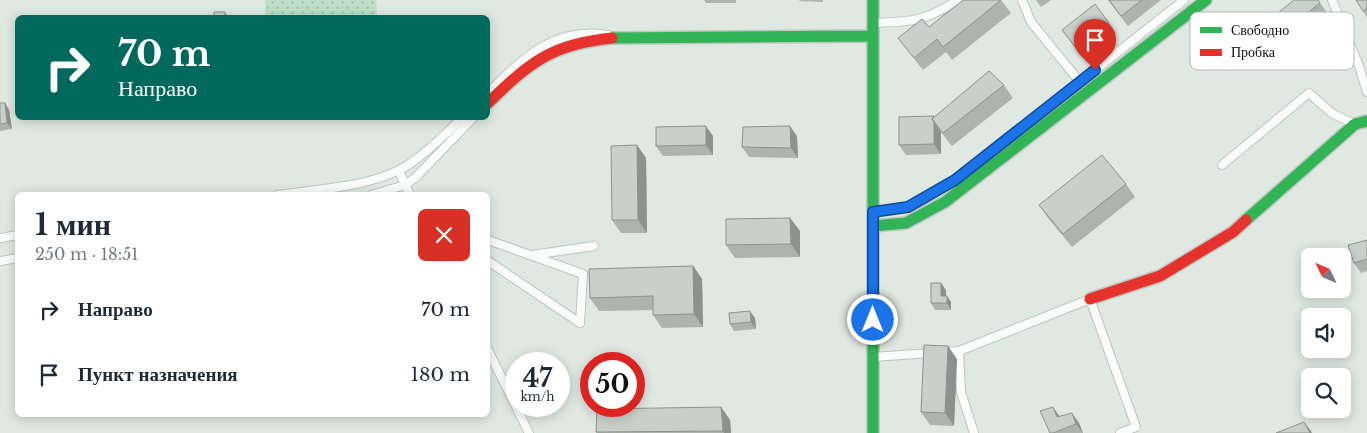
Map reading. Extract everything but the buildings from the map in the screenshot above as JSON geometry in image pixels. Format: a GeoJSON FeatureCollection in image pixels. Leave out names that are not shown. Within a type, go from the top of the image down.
{"type":"FeatureCollection","features":[{"type":"Feature","properties":{"kind":"street"},"geometry":{"type":"LineString","coordinates":[[873,0],[873,433]]}},
{"type":"Feature","properties":{"kind":"street"},"geometry":{"type":"LineString","coordinates":[[873,23],[914,22],[937,14],[958,0]]}},
{"type":"Feature","properties":{"kind":"street"},"geometry":{"type":"LineString","coordinates":[[1022,0],[1031,22],[1080,82]]}},
{"type":"Feature","properties":{"kind":"street"},"geometry":{"type":"LineString","coordinates":[[873,212],[908,207],[955,180],[1184,0]]}},
{"type":"Feature","properties":{"kind":"street"},"geometry":{"type":"LineString","coordinates":[[1190,12],[1206,0]]}},
{"type":"Feature","properties":{"kind":"street"},"geometry":{"type":"LineString","coordinates":[[1332,0],[1338,12]]}},
{"type":"Feature","properties":{"kind":"street"},"geometry":{"type":"LineString","coordinates":[[873,226],[906,222],[945,202],[1190,12]]}},
{"type":"Feature","properties":{"kind":"street"},"geometry":{"type":"LineString","coordinates":[[490,91],[518,63],[545,44],[574,34],[593,33],[618,37]]}},
{"type":"Feature","properties":{"kind":"street"},"geometry":{"type":"LineString","coordinates":[[490,101],[527,66],[554,50],[580,42],[618,37],[873,36]]}},
{"type":"Feature","properties":{"kind":"street"},"geometry":{"type":"LineString","coordinates":[[1354,46],[1363,65],[1367,92]]}},
{"type":"Feature","properties":{"kind":"street"},"geometry":{"type":"LineString","coordinates":[[1222,165],[1309,93],[1332,114],[1361,123]]}},
{"type":"Feature","properties":{"kind":"street"},"geometry":{"type":"LineString","coordinates":[[296,192],[371,180],[399,171],[438,141],[460,120]]}},
{"type":"Feature","properties":{"kind":"street"},"geometry":{"type":"LineString","coordinates":[[382,192],[405,185],[416,177],[471,120]]}},
{"type":"Feature","properties":{"kind":"street"},"geometry":{"type":"LineString","coordinates":[[873,357],[959,352],[1090,299],[1160,276],[1234,232],[1361,123]]}},
{"type":"Feature","properties":{"kind":"street"},"geometry":{"type":"LineString","coordinates":[[399,171],[408,192]]}},
{"type":"Feature","properties":{"kind":"street"},"geometry":{"type":"LineString","coordinates":[[0,238],[15,236]]}},
{"type":"Feature","properties":{"kind":"street"},"geometry":{"type":"LineString","coordinates":[[490,241],[584,274],[580,323],[490,262]]}},
{"type":"Feature","properties":{"kind":"street"},"geometry":{"type":"LineString","coordinates":[[530,255],[594,246]]}},
{"type":"Feature","properties":{"kind":"street"},"geometry":{"type":"LineString","coordinates":[[0,261],[15,258]]}},
{"type":"Feature","properties":{"kind":"street"},"geometry":{"type":"LineString","coordinates":[[1090,299],[1136,427],[1120,433]]}},
{"type":"Feature","properties":{"kind":"street"},"geometry":{"type":"LineString","coordinates":[[959,352],[961,392],[974,433]]}},
{"type":"Feature","properties":{"kind":"street"},"geometry":{"type":"LineString","coordinates":[[490,354],[529,433]]}},
{"type":"Feature","properties":{"kind":"green space"},"geometry":{"type":"Polygon","coordinates":[[[265,0],[376,0],[377,15],[266,15],[265,0]]]}},
{"type":"Feature","properties":{"kind":"traffic: fast"},"geometry":{"type":"LineString","coordinates":[[873,0],[873,433]]}},
{"type":"Feature","properties":{"kind":"traffic: fast"},"geometry":{"type":"LineString","coordinates":[[1190,12],[1206,0]]}},
{"type":"Feature","properties":{"kind":"traffic: fast"},"geometry":{"type":"LineString","coordinates":[[873,226],[906,223],[945,202],[1190,12]]}},
{"type":"Feature","properties":{"kind":"traffic: fast"},"geometry":{"type":"LineString","coordinates":[[612,38],[873,36]]}},
{"type":"Feature","properties":{"kind":"traffic: fast"},"geometry":{"type":"LineString","coordinates":[[1246,220],[1355,124],[1367,121]]}},
{"type":"Feature","properties":{"kind":"traffic: jam"},"geometry":{"type":"LineString","coordinates":[[490,101],[517,76],[543,57],[573,45],[612,38]]}},
{"type":"Feature","properties":{"kind":"traffic: jam"},"geometry":{"type":"LineString","coordinates":[[1090,299],[1160,276],[1233,232],[1246,220]]}},
{"type":"Feature","properties":{"kind":"route"},"geometry":{"type":"LineString","coordinates":[[873,320],[873,212],[908,207],[955,180],[1095,70]]}}]}
